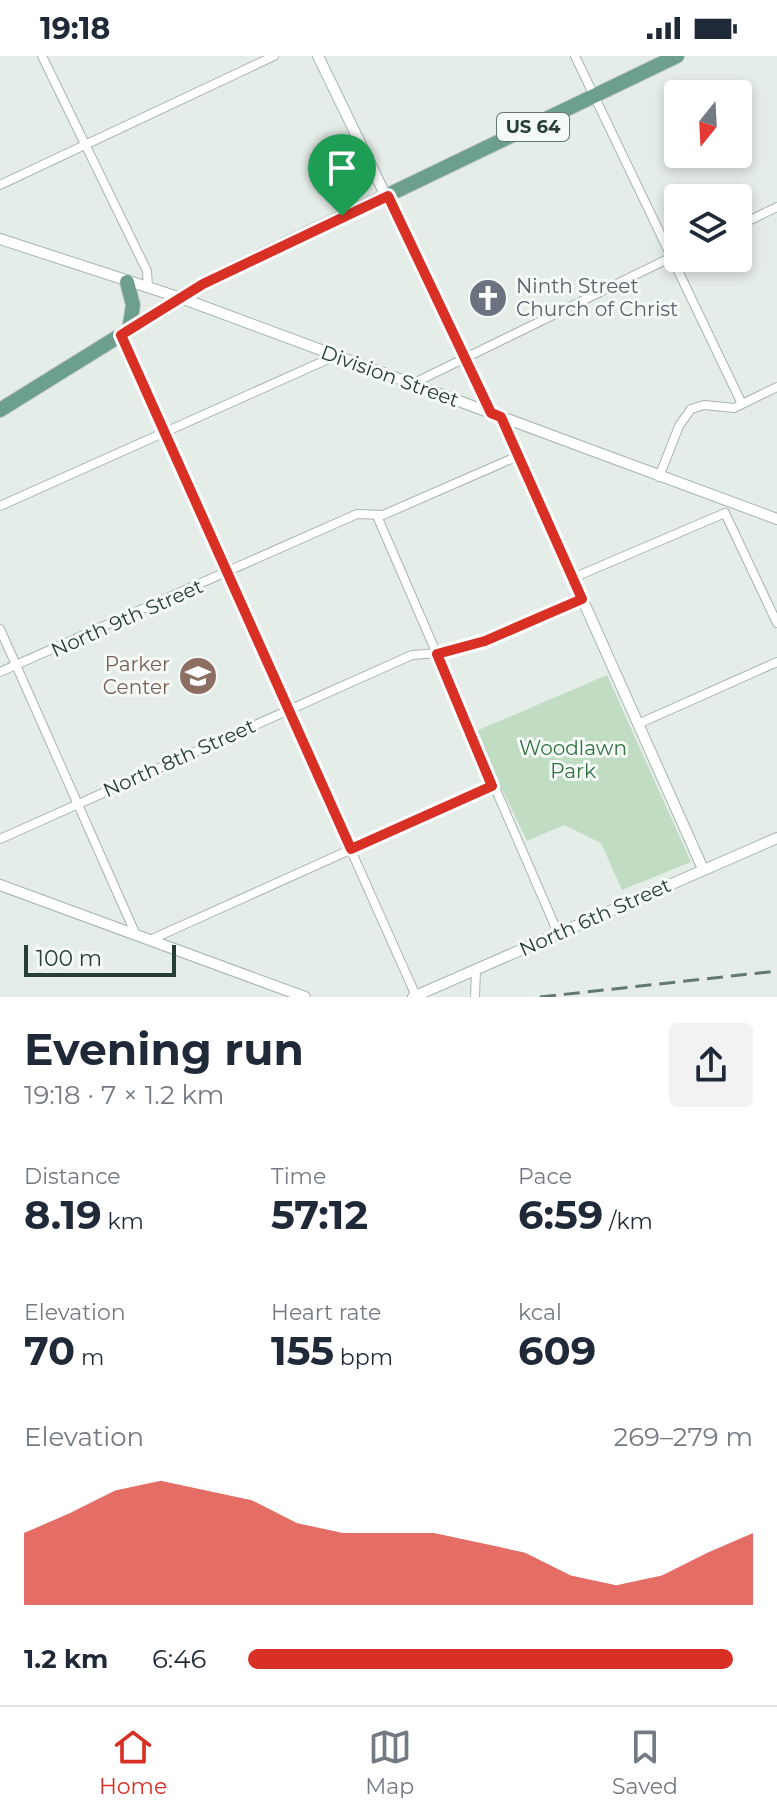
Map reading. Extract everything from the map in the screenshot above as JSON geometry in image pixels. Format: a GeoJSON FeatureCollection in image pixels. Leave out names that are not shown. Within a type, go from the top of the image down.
{"type":"FeatureCollection","features":[{"type":"Feature","properties":{"kind":"main road","name":"US 64"},"geometry":{"type":"LineString","coordinates":[[0,410],[181,298],[677,56]]}},
{"type":"Feature","properties":{"kind":"main road"},"geometry":{"type":"LineString","coordinates":[[125,332],[133,310],[127,282]]}},
{"type":"Feature","properties":{"kind":"street"},"geometry":{"type":"LineString","coordinates":[[42,56],[147,271],[148,288]]}},
{"type":"Feature","properties":{"kind":"street"},"geometry":{"type":"LineString","coordinates":[[0,185],[274,56]]}},
{"type":"Feature","properties":{"kind":"street"},"geometry":{"type":"LineString","coordinates":[[318,56],[464,358],[518,456],[703,869]]}},
{"type":"Feature","properties":{"kind":"street"},"geometry":{"type":"LineString","coordinates":[[575,56],[664,234]]}},
{"type":"Feature","properties":{"kind":"street"},"geometry":{"type":"LineString","coordinates":[[752,219],[777,207]]}},
{"type":"Feature","properties":{"kind":"street","name":"Division Street"},"geometry":{"type":"LineString","coordinates":[[0,239],[181,298],[659,477],[727,508],[777,519]]}},
{"type":"Feature","properties":{"kind":"street"},"geometry":{"type":"LineString","coordinates":[[412,384],[664,261]]}},
{"type":"Feature","properties":{"kind":"street"},"geometry":{"type":"LineString","coordinates":[[682,272],[742,404]]}},
{"type":"Feature","properties":{"kind":"street"},"geometry":{"type":"LineString","coordinates":[[125,332],[165,433],[414,996]]}},
{"type":"Feature","properties":{"kind":"street"},"geometry":{"type":"LineString","coordinates":[[0,506],[335,356]]}},
{"type":"Feature","properties":{"kind":"street"},"geometry":{"type":"LineString","coordinates":[[659,477],[679,426],[691,409],[704,405],[734,408],[777,387]]}},
{"type":"Feature","properties":{"kind":"street","name":"North 9th Street"},"geometry":{"type":"LineString","coordinates":[[0,672],[357,514],[377,516],[518,456]]}},
{"type":"Feature","properties":{"kind":"street"},"geometry":{"type":"LineString","coordinates":[[573,578],[727,508],[777,623]]}},
{"type":"Feature","properties":{"kind":"street"},"geometry":{"type":"LineString","coordinates":[[377,516],[558,933]]}},
{"type":"Feature","properties":{"kind":"street","name":"North 8th Street"},"geometry":{"type":"LineString","coordinates":[[0,839],[412,655],[437,654],[485,641],[582,599]]}},
{"type":"Feature","properties":{"kind":"street"},"geometry":{"type":"LineString","coordinates":[[0,629],[136,935]]}},
{"type":"Feature","properties":{"kind":"street"},"geometry":{"type":"LineString","coordinates":[[638,724],[777,662]]}},
{"type":"Feature","properties":{"kind":"street"},"geometry":{"type":"LineString","coordinates":[[150,940],[492,786]]}},
{"type":"Feature","properties":{"kind":"street","name":"North 6th Street"},"geometry":{"type":"LineString","coordinates":[[414,996],[777,838]]}},
{"type":"Feature","properties":{"kind":"street"},"geometry":{"type":"LineString","coordinates":[[0,885],[305,997]]}},
{"type":"Feature","properties":{"kind":"street"},"geometry":{"type":"LineString","coordinates":[[475,997],[476,969]]}},
{"type":"Feature","properties":{"kind":"green space","name":"Woodlawn Park"},"geometry":{"type":"Polygon","coordinates":[[[607,675],[691,862],[622,890],[601,843],[564,825],[527,841],[474,732],[607,675]]]}},
{"type":"Feature","properties":{"kind":"railway"},"geometry":{"type":"LineString","coordinates":[[540,997],[777,971]]}},
{"type":"Feature","properties":{"kind":"place","name":"Ninth Street Church of Christ"},"geometry":{"type":"Point","coordinates":[488,298]}},
{"type":"Feature","properties":{"kind":"place","name":"Parker Center"},"geometry":{"type":"Point","coordinates":[198,676]}},
{"type":"Feature","properties":{"kind":"route"},"geometry":{"type":"LineString","coordinates":[[388,196],[491,413],[501,417],[582,599],[485,641],[437,654],[492,786],[351,849],[121,335],[203,284],[342,216],[388,196]]}}]}
